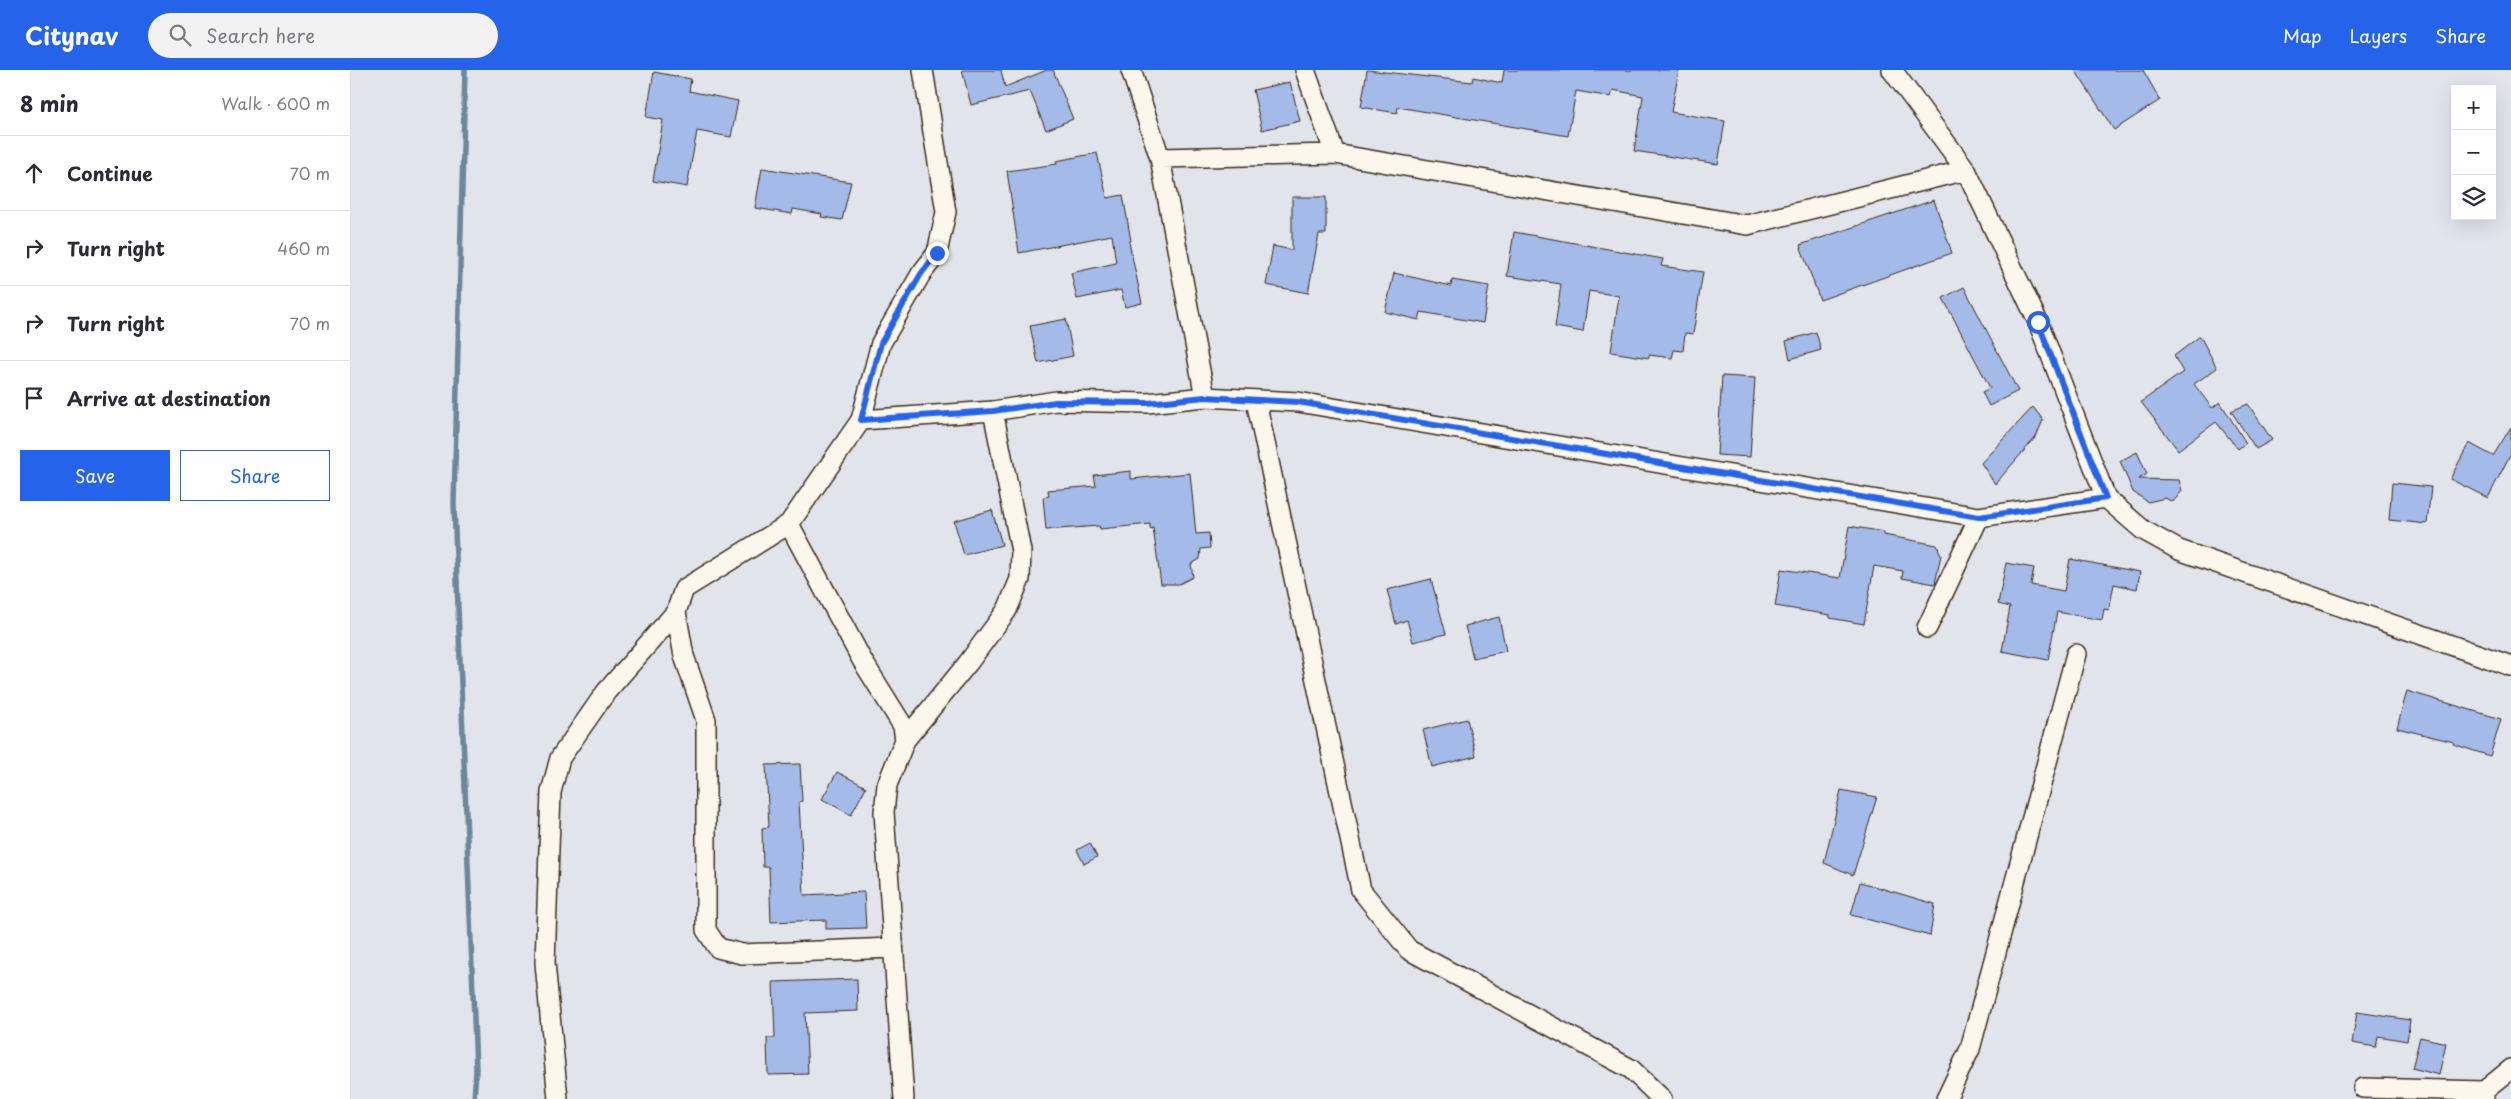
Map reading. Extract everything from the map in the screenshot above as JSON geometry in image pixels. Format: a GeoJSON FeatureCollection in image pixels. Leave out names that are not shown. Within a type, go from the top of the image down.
{"type":"FeatureCollection","features":[{"type":"Feature","properties":{"kind":"street"},"geometry":{"type":"LineString","coordinates":[[558,1099],[545,963],[551,792],[560,758],[606,692],[676,612],[684,589],[789,524],[861,420],[881,343],[921,274],[937,253],[946,212],[923,70]]}},
{"type":"Feature","properties":{"kind":"street"},"geometry":{"type":"LineString","coordinates":[[1131,70],[1160,158],[1205,397]]}},
{"type":"Feature","properties":{"kind":"street"},"geometry":{"type":"LineString","coordinates":[[1305,70],[1336,154]]}},
{"type":"Feature","properties":{"kind":"street"},"geometry":{"type":"LineString","coordinates":[[1892,70],[1966,170],[2038,322],[2106,498],[2143,530],[2179,550],[2511,666]]}},
{"type":"Feature","properties":{"kind":"street"},"geometry":{"type":"LineString","coordinates":[[1160,158],[1336,154],[1747,225],[1966,170]]}},
{"type":"Feature","properties":{"kind":"street"},"geometry":{"type":"LineString","coordinates":[[861,420],[993,411],[1056,402],[1147,403],[1205,397],[1298,402],[1979,517],[2106,498]]}},
{"type":"Feature","properties":{"kind":"street"},"geometry":{"type":"LineString","coordinates":[[1256,401],[1361,890],[1409,950],[1631,1069],[1662,1099]]}},
{"type":"Feature","properties":{"kind":"street"},"geometry":{"type":"LineString","coordinates":[[904,1099],[884,812],[887,785],[905,740],[990,633],[1006,610],[1020,579],[1021,551],[993,411]]}},
{"type":"Feature","properties":{"kind":"street"},"geometry":{"type":"LineString","coordinates":[[1927,628],[1979,517]]}},
{"type":"Feature","properties":{"kind":"street"},"geometry":{"type":"LineString","coordinates":[[789,524],[862,660],[903,726],[905,740]]}},
{"type":"Feature","properties":{"kind":"street"},"geometry":{"type":"LineString","coordinates":[[676,612],[684,656],[706,720],[706,930],[718,948],[742,954],[892,948]]}},
{"type":"Feature","properties":{"kind":"street"},"geometry":{"type":"LineString","coordinates":[[1946,1099],[1970,1050],[2076,654]]}},
{"type":"Feature","properties":{"kind":"street"},"geometry":{"type":"LineString","coordinates":[[2363,1088],[2484,1095],[2511,1069]]}},
{"type":"Feature","properties":{"kind":"building"},"geometry":{"type":"Polygon","coordinates":[[[962,70],[1001,70],[1005,87],[1047,70],[1053,70],[1073,119],[1046,130],[1030,91],[971,105],[962,70]]]}},
{"type":"Feature","properties":{"kind":"building"},"geometry":{"type":"Polygon","coordinates":[[[1367,70],[1472,82],[1473,77],[1502,83],[1504,70],[1679,70],[1671,112],[1725,121],[1718,164],[1634,151],[1643,96],[1613,90],[1611,97],[1576,91],[1568,136],[1398,107],[1397,113],[1361,107],[1367,70]]]}},
{"type":"Feature","properties":{"kind":"building"},"geometry":{"type":"Polygon","coordinates":[[[2075,70],[2143,70],[2160,100],[2114,130],[2075,70]]]}},
{"type":"Feature","properties":{"kind":"building"},"geometry":{"type":"Polygon","coordinates":[[[654,72],[691,79],[689,91],[738,101],[731,137],[697,131],[687,187],[653,181],[663,120],[646,117],[654,72]]]}},
{"type":"Feature","properties":{"kind":"building"},"geometry":{"type":"Polygon","coordinates":[[[1290,82],[1300,121],[1262,130],[1253,90],[1290,82]]]}},
{"type":"Feature","properties":{"kind":"building"},"geometry":{"type":"Polygon","coordinates":[[[1097,153],[1107,198],[1123,195],[1131,241],[1129,242],[1142,303],[1125,307],[1121,290],[1077,299],[1071,273],[1116,263],[1112,235],[1019,253],[1007,171],[1057,164],[1056,161],[1097,153]]]}},
{"type":"Feature","properties":{"kind":"building"},"geometry":{"type":"Polygon","coordinates":[[[762,168],[851,182],[842,220],[821,217],[822,214],[793,209],[792,214],[755,208],[762,168]]]}},
{"type":"Feature","properties":{"kind":"building"},"geometry":{"type":"Polygon","coordinates":[[[1292,197],[1326,197],[1326,234],[1319,234],[1308,293],[1266,285],[1273,246],[1292,250],[1292,197]]]}},
{"type":"Feature","properties":{"kind":"building"},"geometry":{"type":"Polygon","coordinates":[[[1934,200],[1952,253],[1820,300],[1800,245],[1934,200]]]}},
{"type":"Feature","properties":{"kind":"building"},"geometry":{"type":"Polygon","coordinates":[[[1514,232],[1663,259],[1661,266],[1703,272],[1693,334],[1685,333],[1683,351],[1674,350],[1672,358],[1649,355],[1649,358],[1611,352],[1619,296],[1589,291],[1583,332],[1555,327],[1561,284],[1507,276],[1514,232]]]}},
{"type":"Feature","properties":{"kind":"building"},"geometry":{"type":"Polygon","coordinates":[[[1394,273],[1451,286],[1452,280],[1489,286],[1483,323],[1421,312],[1419,320],[1385,312],[1394,273]]]}},
{"type":"Feature","properties":{"kind":"building"},"geometry":{"type":"Polygon","coordinates":[[[1964,287],[2018,391],[1989,406],[1982,392],[1990,388],[1943,298],[1964,287]]]}},
{"type":"Feature","properties":{"kind":"building"},"geometry":{"type":"Polygon","coordinates":[[[1066,319],[1073,356],[1038,363],[1030,326],[1066,319]]]}},
{"type":"Feature","properties":{"kind":"building"},"geometry":{"type":"Polygon","coordinates":[[[1816,332],[1821,350],[1790,359],[1786,341],[1816,332]]]}},
{"type":"Feature","properties":{"kind":"building"},"geometry":{"type":"Polygon","coordinates":[[[2200,336],[2217,368],[2194,384],[2212,408],[2220,402],[2246,443],[2238,449],[2216,422],[2178,450],[2141,402],[2183,372],[2174,356],[2200,336]]]}},
{"type":"Feature","properties":{"kind":"building"},"geometry":{"type":"Polygon","coordinates":[[[1722,376],[1755,378],[1750,457],[1717,455],[1722,376]]]}},
{"type":"Feature","properties":{"kind":"building"},"geometry":{"type":"Polygon","coordinates":[[[2248,404],[2272,440],[2256,449],[2231,411],[2248,404]]]}},
{"type":"Feature","properties":{"kind":"building"},"geometry":{"type":"Polygon","coordinates":[[[2033,407],[2043,420],[2036,437],[1995,484],[1981,463],[2033,407]]]}},
{"type":"Feature","properties":{"kind":"building"},"geometry":{"type":"Polygon","coordinates":[[[2511,427],[2511,453],[2488,498],[2450,479],[2469,443],[2493,456],[2511,427]]]}},
{"type":"Feature","properties":{"kind":"building"},"geometry":{"type":"Polygon","coordinates":[[[2137,452],[2147,474],[2139,479],[2179,480],[2182,491],[2173,502],[2165,498],[2148,502],[2133,492],[2120,461],[2137,452]]]}},
{"type":"Feature","properties":{"kind":"building"},"geometry":{"type":"Polygon","coordinates":[[[1131,471],[1131,479],[1190,473],[1196,534],[1209,533],[1210,548],[1201,549],[1200,559],[1191,564],[1193,577],[1179,584],[1161,584],[1153,528],[1150,529],[1150,524],[1100,529],[1099,526],[1046,530],[1043,497],[1049,496],[1048,490],[1096,486],[1094,475],[1131,471]]]}},
{"type":"Feature","properties":{"kind":"building"},"geometry":{"type":"Polygon","coordinates":[[[2392,483],[2431,487],[2427,524],[2389,520],[2392,483]]]}},
{"type":"Feature","properties":{"kind":"building"},"geometry":{"type":"Polygon","coordinates":[[[992,510],[1002,545],[964,555],[954,521],[992,510]]]}},
{"type":"Feature","properties":{"kind":"building"},"geometry":{"type":"Polygon","coordinates":[[[1849,526],[1884,532],[1884,535],[1937,545],[1941,555],[1935,584],[1902,578],[1903,571],[1874,566],[1864,624],[1830,618],[1830,615],[1775,606],[1781,569],[1840,578],[1849,526]]]}},
{"type":"Feature","properties":{"kind":"building"},"geometry":{"type":"Polygon","coordinates":[[[2070,559],[2140,572],[2137,589],[2114,584],[2109,610],[2104,609],[2102,620],[2057,612],[2048,660],[2002,651],[2010,607],[1998,604],[2006,563],[2034,568],[2031,585],[2064,591],[2070,559]]]}},
{"type":"Feature","properties":{"kind":"building"},"geometry":{"type":"Polygon","coordinates":[[[1431,579],[1446,634],[1413,642],[1407,620],[1396,624],[1387,590],[1431,579]]]}},
{"type":"Feature","properties":{"kind":"building"},"geometry":{"type":"Polygon","coordinates":[[[1499,617],[1506,651],[1473,658],[1465,626],[1499,617]]]}},
{"type":"Feature","properties":{"kind":"building"},"geometry":{"type":"Polygon","coordinates":[[[2407,691],[2501,719],[2490,756],[2453,744],[2454,742],[2397,728],[2407,691]]]}},
{"type":"Feature","properties":{"kind":"building"},"geometry":{"type":"Polygon","coordinates":[[[1467,719],[1476,756],[1432,767],[1423,730],[1467,719]]]}},
{"type":"Feature","properties":{"kind":"building"},"geometry":{"type":"Polygon","coordinates":[[[800,764],[802,801],[799,802],[804,895],[864,892],[866,928],[826,929],[826,920],[771,922],[769,867],[763,867],[762,828],[769,827],[766,765],[800,764]]]}},
{"type":"Feature","properties":{"kind":"building"},"geometry":{"type":"Polygon","coordinates":[[[837,772],[866,787],[851,815],[822,799],[837,772]]]}},
{"type":"Feature","properties":{"kind":"building"},"geometry":{"type":"Polygon","coordinates":[[[1841,790],[1877,797],[1853,875],[1824,863],[1841,790]]]}},
{"type":"Feature","properties":{"kind":"building"},"geometry":{"type":"Polygon","coordinates":[[[1090,843],[1097,857],[1084,864],[1077,850],[1090,843]]]}},
{"type":"Feature","properties":{"kind":"building"},"geometry":{"type":"Polygon","coordinates":[[[1860,882],[1935,904],[1930,936],[1851,915],[1860,882]]]}},
{"type":"Feature","properties":{"kind":"building"},"geometry":{"type":"Polygon","coordinates":[[[857,979],[858,1011],[805,1013],[808,1074],[768,1075],[767,1038],[775,1038],[773,982],[857,979]]]}},
{"type":"Feature","properties":{"kind":"building"},"geometry":{"type":"Polygon","coordinates":[[[2357,1012],[2410,1020],[2407,1041],[2378,1036],[2376,1047],[2352,1043],[2357,1012]]]}},
{"type":"Feature","properties":{"kind":"building"},"geometry":{"type":"Polygon","coordinates":[[[2420,1037],[2446,1043],[2439,1075],[2412,1068],[2420,1037]]]}},
{"type":"Feature","properties":{"kind":"waterway"},"geometry":{"type":"LineString","coordinates":[[465,70],[454,504],[476,1070],[474,1099]]}},
{"type":"Feature","properties":{"kind":"route"},"geometry":{"type":"LineString","coordinates":[[937,253],[921,274],[881,343],[861,420],[993,411],[1056,402],[1147,403],[1205,397],[1298,402],[1979,517],[2106,498],[2038,322]]}}]}
